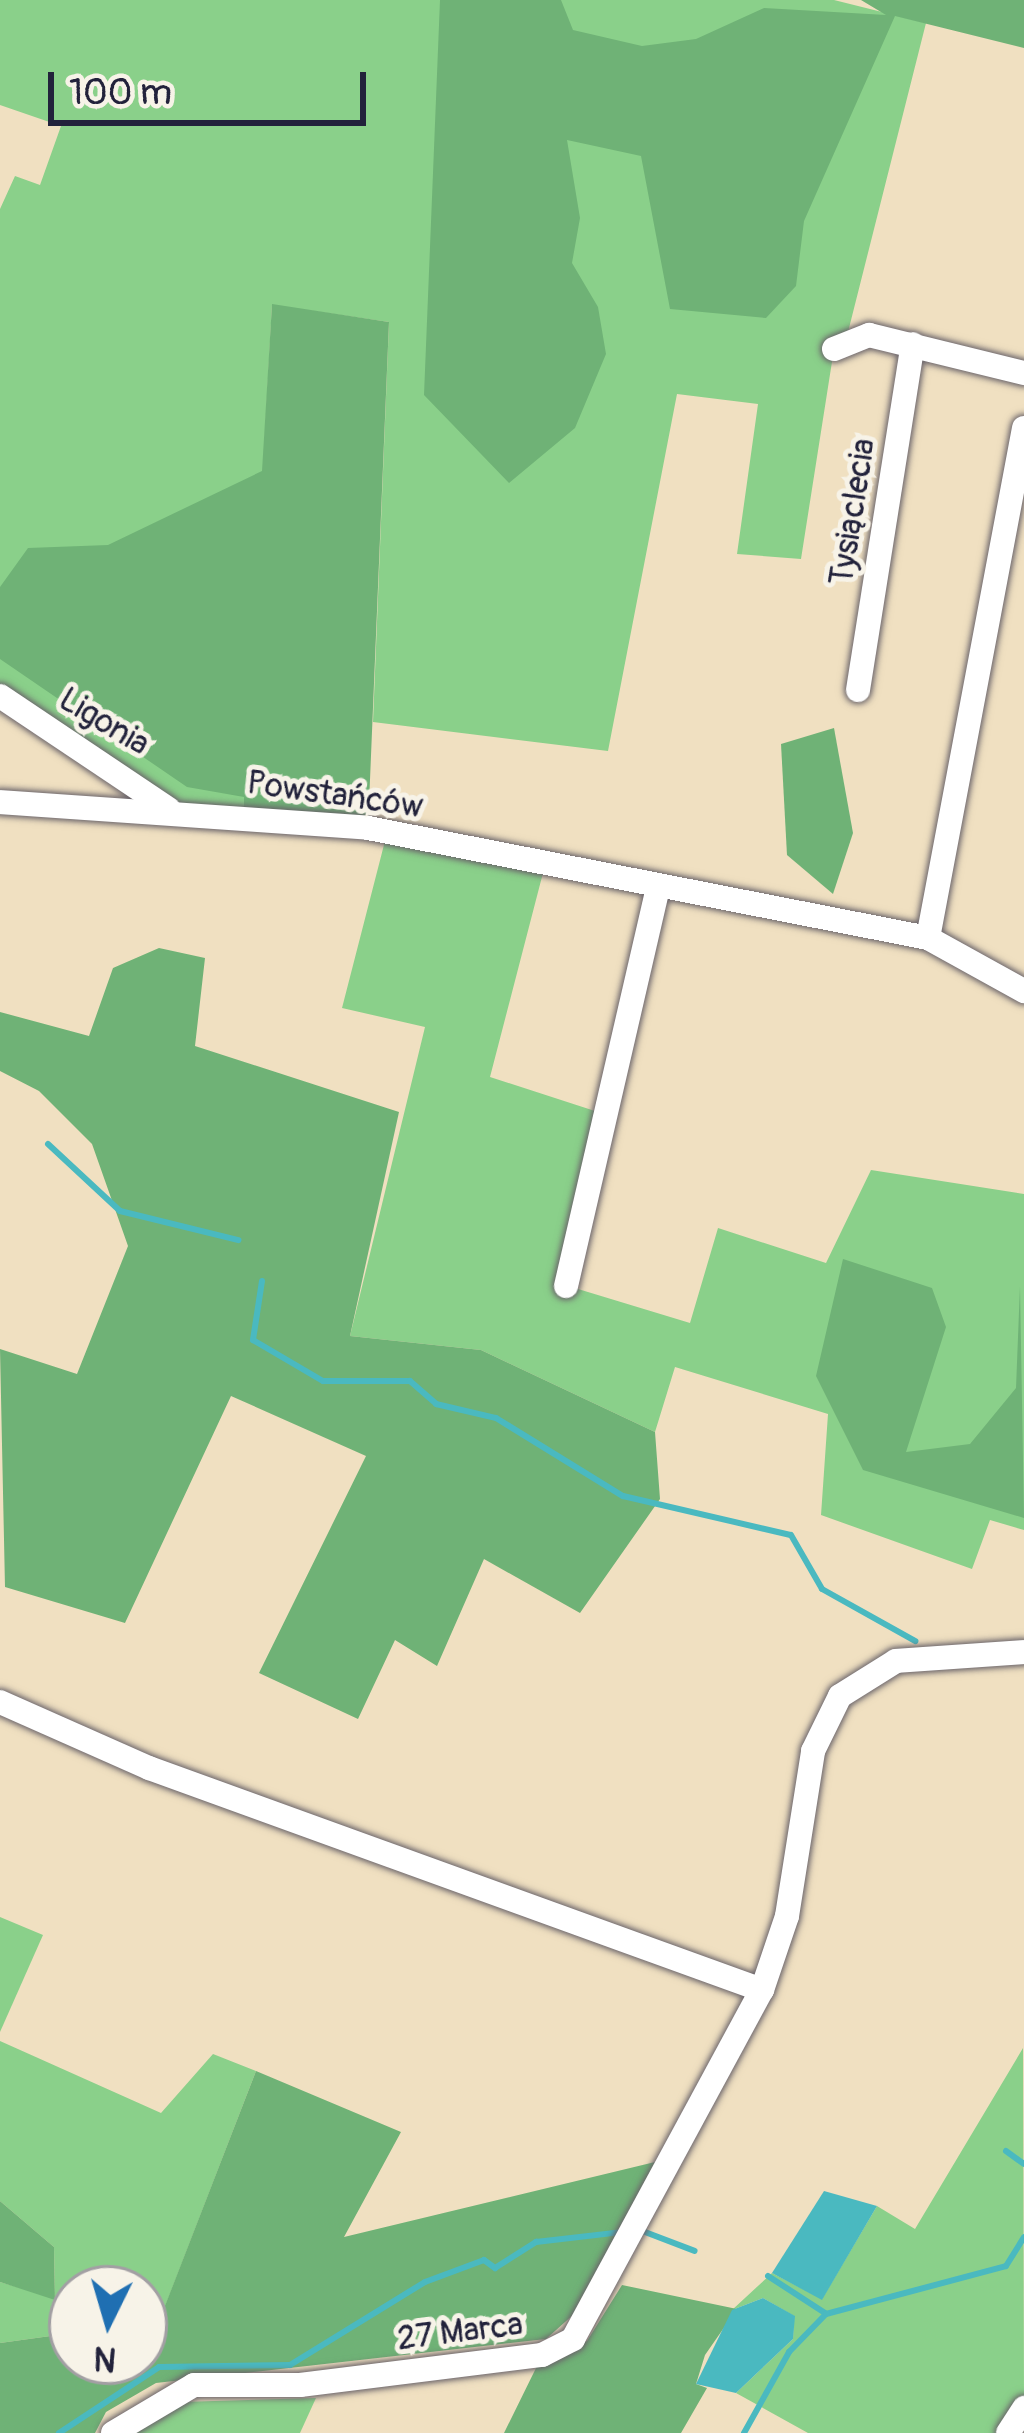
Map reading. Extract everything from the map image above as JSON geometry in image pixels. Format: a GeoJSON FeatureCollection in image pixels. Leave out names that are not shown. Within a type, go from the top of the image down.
{"type":"FeatureCollection","features":[{"type":"Feature","properties":{"kind":"street"},"geometry":{"type":"LineString","coordinates":[[834,349],[869,334],[1024,373]]}},
{"type":"Feature","properties":{"kind":"street","name":"Tysiąclecia"},"geometry":{"type":"LineString","coordinates":[[858,690],[913,344]]}},
{"type":"Feature","properties":{"kind":"street"},"geometry":{"type":"LineString","coordinates":[[928,938],[1024,428]]}},
{"type":"Feature","properties":{"kind":"street","name":"Ligonia"},"geometry":{"type":"LineString","coordinates":[[0,697],[169,808]]}},
{"type":"Feature","properties":{"kind":"street","name":"Powstańców"},"geometry":{"type":"LineString","coordinates":[[0,802],[169,808],[368,828],[928,938],[1024,991]]}},
{"type":"Feature","properties":{"kind":"street"},"geometry":{"type":"LineString","coordinates":[[566,1286],[658,888]]}},
{"type":"Feature","properties":{"kind":"street","name":"27 Marca"},"geometry":{"type":"LineString","coordinates":[[113,2433],[194,2385],[300,2385],[542,2355],[573,2339],[762,1990],[787,1916],[813,1751],[840,1696],[896,1661],[1024,1652]]}},
{"type":"Feature","properties":{"kind":"street"},"geometry":{"type":"LineString","coordinates":[[0,1702],[149,1768],[762,1990]]}},
{"type":"Feature","properties":{"kind":"street"},"geometry":{"type":"LineString","coordinates":[[1008,2433],[1024,2408]]}},
{"type":"Feature","properties":{"kind":"green space"},"geometry":{"type":"Polygon","coordinates":[[[0,0],[834,0],[926,23],[845,344],[834,349],[801,559],[737,554],[758,404],[677,394],[608,751],[373,722],[389,322],[272,305],[244,816],[169,809],[0,695],[0,209],[15,176],[40,185],[61,126],[0,105],[0,0]]]}},
{"type":"Feature","properties":{"kind":"green space"},"geometry":{"type":"Polygon","coordinates":[[[440,0],[561,0],[573,30],[642,46],[696,39],[764,8],[886,15],[861,0],[1024,0],[1024,48],[895,16],[804,221],[796,286],[766,318],[670,309],[641,156],[567,140],[580,218],[572,263],[598,307],[606,354],[575,428],[509,483],[424,395],[440,0]]]}},
{"type":"Feature","properties":{"kind":"green space"},"geometry":{"type":"Polygon","coordinates":[[[272,304],[389,322],[368,828],[244,816],[244,797],[187,787],[0,659],[0,587],[28,548],[108,545],[262,471],[272,304]]]}},
{"type":"Feature","properties":{"kind":"green space"},"geometry":{"type":"Polygon","coordinates":[[[834,728],[853,833],[833,894],[787,855],[781,744],[834,728]]]}},
{"type":"Feature","properties":{"kind":"green space"},"geometry":{"type":"Polygon","coordinates":[[[386,837],[544,869],[490,1077],[598,1112],[555,1282],[690,1323],[718,1228],[826,1263],[871,1170],[1024,1194],[1024,1530],[990,1520],[972,1569],[821,1515],[828,1414],[675,1367],[655,1432],[481,1350],[350,1336],[425,1027],[342,1008],[386,837]]]}},
{"type":"Feature","properties":{"kind":"green space"},"geometry":{"type":"Polygon","coordinates":[[[159,948],[205,958],[195,1046],[399,1112],[350,1336],[481,1350],[655,1432],[660,1499],[580,1613],[484,1559],[437,1666],[395,1640],[358,1719],[259,1673],[366,1456],[231,1396],[125,1623],[5,1587],[0,1349],[77,1374],[128,1246],[92,1144],[39,1091],[0,1071],[0,1012],[89,1036],[113,968],[159,948]]]}},
{"type":"Feature","properties":{"kind":"green space"},"geometry":{"type":"Polygon","coordinates":[[[843,1259],[932,1288],[946,1327],[906,1452],[970,1444],[1016,1388],[1020,1286],[1024,1518],[863,1470],[816,1376],[843,1259]]]}},
{"type":"Feature","properties":{"kind":"green space"},"geometry":{"type":"Polygon","coordinates":[[[0,1917],[43,1935],[0,2032],[0,1917]]]}},
{"type":"Feature","properties":{"kind":"green space"},"geometry":{"type":"Polygon","coordinates":[[[0,2041],[161,2113],[213,2054],[256,2071],[168,2299],[168,2265],[54,2265],[54,2247],[0,2201],[0,2041]]]}},
{"type":"Feature","properties":{"kind":"green space"},"geometry":{"type":"Polygon","coordinates":[[[1023,2048],[1024,2397],[1000,2433],[808,2433],[736,2393],[793,2339],[794,2316],[763,2298],[732,2310],[772,2273],[822,2299],[877,2206],[915,2229],[1023,2048]]]}},
{"type":"Feature","properties":{"kind":"green space"},"geometry":{"type":"Polygon","coordinates":[[[256,2071],[401,2132],[344,2237],[655,2162],[574,2314],[546,2339],[168,2382],[168,2298],[256,2071]]]}},
{"type":"Feature","properties":{"kind":"green space"},"geometry":{"type":"Polygon","coordinates":[[[0,2201],[54,2247],[54,2265],[48,2265],[48,2298],[0,2282],[0,2201]]]}},
{"type":"Feature","properties":{"kind":"green space"},"geometry":{"type":"Polygon","coordinates":[[[0,2282],[48,2296],[48,2336],[0,2343],[0,2282]]]}},
{"type":"Feature","properties":{"kind":"green space"},"geometry":{"type":"Polygon","coordinates":[[[622,2285],[737,2309],[705,2355],[696,2384],[707,2388],[681,2433],[504,2433],[537,2366],[587,2341],[622,2285]]]}},
{"type":"Feature","properties":{"kind":"green space"},"geometry":{"type":"Polygon","coordinates":[[[48,2336],[48,2385],[153,2385],[106,2412],[95,2433],[0,2433],[0,2343],[48,2336]]]}},
{"type":"Feature","properties":{"kind":"green space"},"geometry":{"type":"Polygon","coordinates":[[[316,2398],[300,2433],[135,2433],[181,2402],[316,2398]]]}},
{"type":"Feature","properties":{"kind":"water"},"geometry":{"type":"Polygon","coordinates":[[[824,2191],[877,2206],[822,2300],[772,2273],[824,2191]]]}},
{"type":"Feature","properties":{"kind":"water"},"geometry":{"type":"Polygon","coordinates":[[[763,2298],[795,2316],[793,2339],[736,2393],[696,2384],[732,2310],[763,2298]]]}},
{"type":"Feature","properties":{"kind":"waterway"},"geometry":{"type":"LineString","coordinates":[[48,1144],[120,1211],[238,1240]]}},
{"type":"Feature","properties":{"kind":"waterway"},"geometry":{"type":"LineString","coordinates":[[262,1281],[253,1340],[323,1381],[410,1381],[436,1404],[496,1418],[623,1496],[791,1535],[822,1589],[915,1641]]}},
{"type":"Feature","properties":{"kind":"waterway"},"geometry":{"type":"LineString","coordinates":[[1006,2151],[1024,2164]]}},
{"type":"Feature","properties":{"kind":"waterway"},"geometry":{"type":"LineString","coordinates":[[59,2433],[159,2367],[290,2365],[425,2282],[484,2260],[495,2268],[536,2242],[623,2232]]}},
{"type":"Feature","properties":{"kind":"waterway"},"geometry":{"type":"LineString","coordinates":[[645,2232],[695,2251]]}},
{"type":"Feature","properties":{"kind":"waterway"},"geometry":{"type":"LineString","coordinates":[[744,2433],[789,2352],[826,2314],[1006,2266],[1024,2237]]}},
{"type":"Feature","properties":{"kind":"waterway"},"geometry":{"type":"LineString","coordinates":[[768,2276],[825,2313]]}}]}
